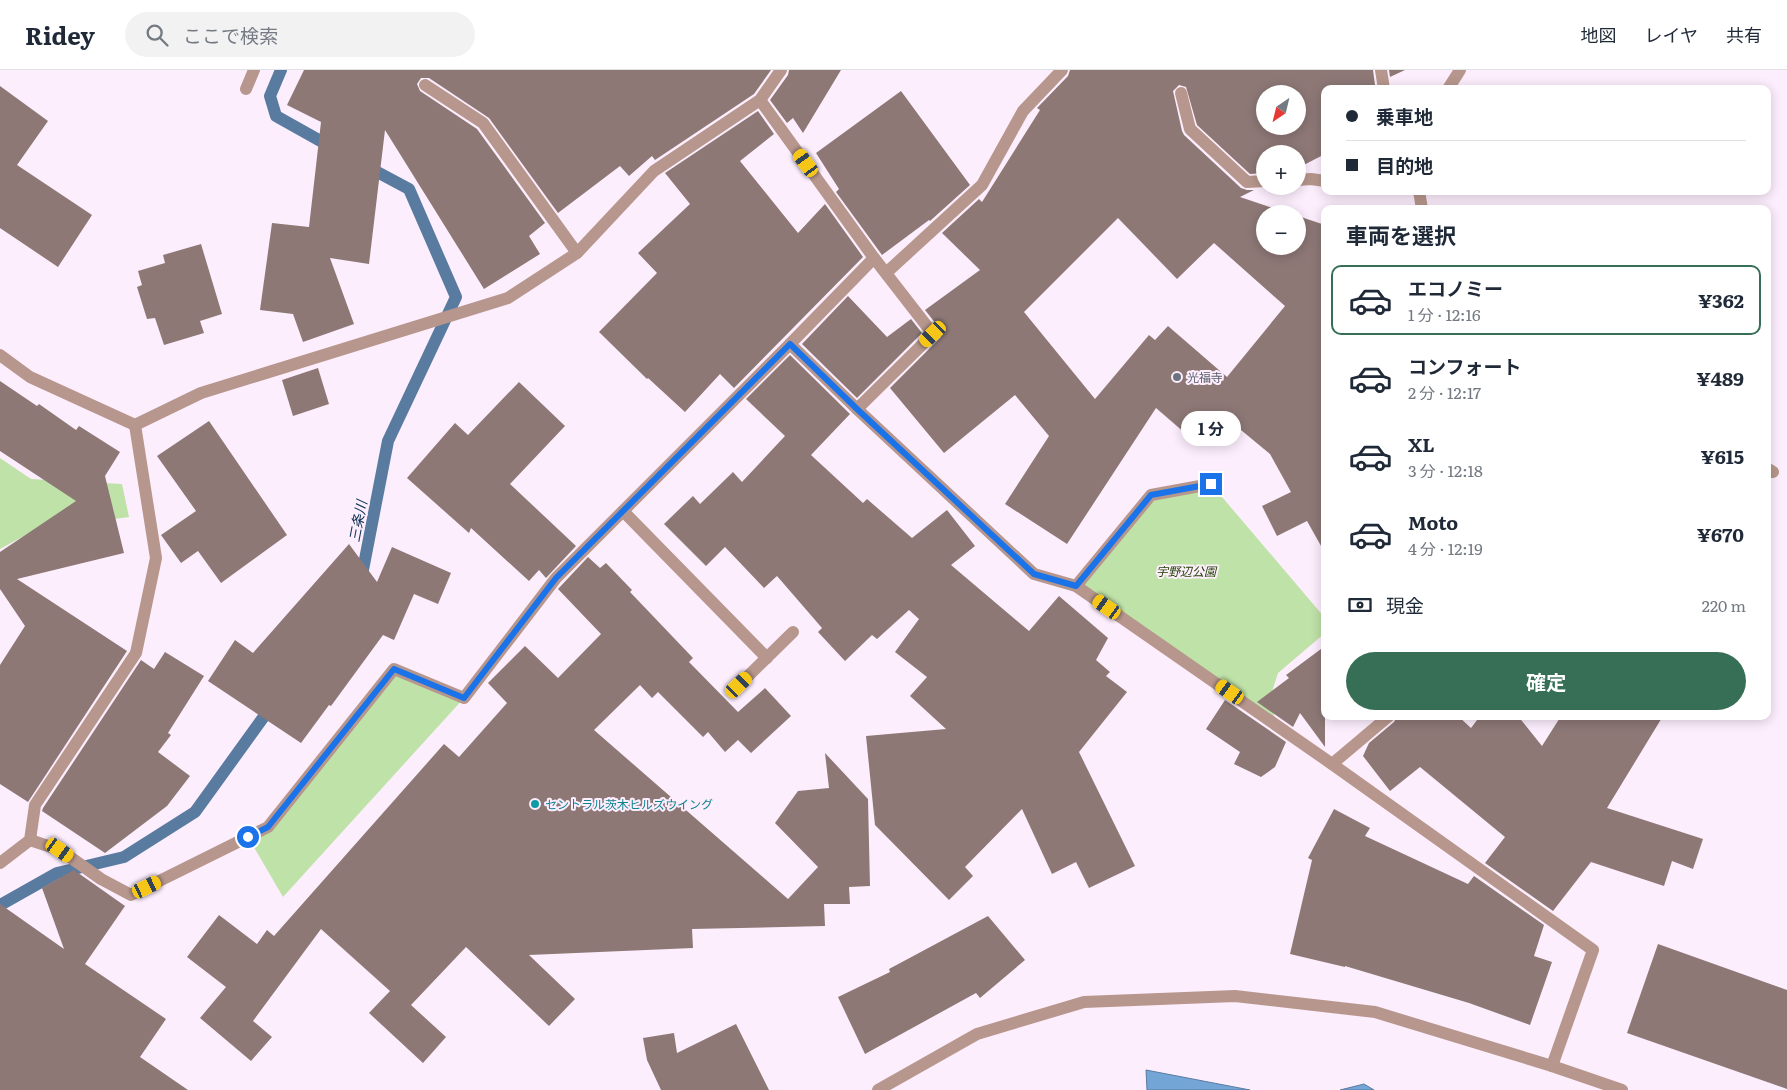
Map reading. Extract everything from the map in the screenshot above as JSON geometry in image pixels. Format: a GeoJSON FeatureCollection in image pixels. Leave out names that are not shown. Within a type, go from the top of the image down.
{"type":"FeatureCollection","features":[{"type":"Feature","properties":{"kind":"street"},"geometry":{"type":"LineString","coordinates":[[246,89],[254,70]]}},
{"type":"Feature","properties":{"kind":"street"},"geometry":{"type":"LineString","coordinates":[[135,425],[201,393],[508,298],[577,253],[654,171],[760,100],[781,70]]}},
{"type":"Feature","properties":{"kind":"street"},"geometry":{"type":"LineString","coordinates":[[886,273],[982,185],[1024,111],[1062,70]]}},
{"type":"Feature","properties":{"kind":"street"},"geometry":{"type":"LineString","coordinates":[[1380,70],[1383,85]]}},
{"type":"Feature","properties":{"kind":"street"},"geometry":{"type":"LineString","coordinates":[[1451,85],[1460,70]]}},
{"type":"Feature","properties":{"kind":"street"},"geometry":{"type":"LineString","coordinates":[[425,85],[483,123],[577,253]]}},
{"type":"Feature","properties":{"kind":"street"},"geometry":{"type":"LineString","coordinates":[[1181,93],[1190,129],[1247,182],[1256,182]]}},
{"type":"Feature","properties":{"kind":"street"},"geometry":{"type":"LineString","coordinates":[[760,100],[874,258],[933,334],[857,409]]}},
{"type":"Feature","properties":{"kind":"street"},"geometry":{"type":"LineString","coordinates":[[1306,179],[1321,180]]}},
{"type":"Feature","properties":{"kind":"street"},"geometry":{"type":"LineString","coordinates":[[30,840],[60,850],[101,879],[131,895],[268,827],[394,669],[464,698],[556,578],[874,258]]}},
{"type":"Feature","properties":{"kind":"street"},"geometry":{"type":"LineString","coordinates":[[790,344],[1034,574],[1076,586],[1332,764],[1593,950],[1552,1066]]}},
{"type":"Feature","properties":{"kind":"street"},"geometry":{"type":"LineString","coordinates":[[0,356],[30,377],[135,425]]}},
{"type":"Feature","properties":{"kind":"street"},"geometry":{"type":"LineString","coordinates":[[0,863],[30,840],[35,805],[136,653],[156,558],[135,425]]}},
{"type":"Feature","properties":{"kind":"street"},"geometry":{"type":"LineString","coordinates":[[1076,586],[1151,495],[1211,484]]}},
{"type":"Feature","properties":{"kind":"street"},"geometry":{"type":"LineString","coordinates":[[623,511],[767,658]]}},
{"type":"Feature","properties":{"kind":"street"},"geometry":{"type":"LineString","coordinates":[[739,685],[793,632]]}},
{"type":"Feature","properties":{"kind":"street"},"geometry":{"type":"LineString","coordinates":[[1332,764],[1384,720]]}},
{"type":"Feature","properties":{"kind":"street"},"geometry":{"type":"LineString","coordinates":[[878,1090],[977,1034],[1084,1002],[1235,996],[1375,1012],[1552,1066],[1622,1090]]}},
{"type":"Feature","properties":{"kind":"green space"},"geometry":{"type":"Polygon","coordinates":[[[0,458],[31,479],[122,484],[129,517],[35,530],[0,549],[0,458]]]}},
{"type":"Feature","properties":{"kind":"green space","name":"宇野辺公園"},"geometry":{"type":"Polygon","coordinates":[[[1211,484],[1321,613],[1321,636],[1278,673],[1270,698],[1276,724],[1076,586],[1151,495],[1211,484]]]}},
{"type":"Feature","properties":{"kind":"green space"},"geometry":{"type":"Polygon","coordinates":[[[394,669],[464,698],[283,897],[248,837],[268,827],[394,669]]]}},
{"type":"Feature","properties":{"kind":"water"},"geometry":{"type":"Polygon","coordinates":[[[1146,1070],[1250,1090],[1147,1090],[1146,1070]]]}},
{"type":"Feature","properties":{"kind":"water"},"geometry":{"type":"Polygon","coordinates":[[[1364,1084],[1374,1090],[1340,1090],[1364,1084]]]}},
{"type":"Feature","properties":{"kind":"building"},"geometry":{"type":"Polygon","coordinates":[[[304,70],[771,70],[754,94],[655,160],[652,156],[629,176],[620,166],[558,213],[489,118],[429,78],[421,78],[417,84],[420,91],[477,129],[545,223],[529,236],[540,254],[484,289],[385,130],[369,264],[330,258],[354,324],[303,342],[293,314],[260,310],[272,223],[309,227],[321,122],[287,105],[304,70]]]}},
{"type":"Feature","properties":{"kind":"building"},"geometry":{"type":"Polygon","coordinates":[[[789,70],[841,70],[803,133],[793,118],[787,123],[770,100],[788,75],[789,70]]]}},
{"type":"Feature","properties":{"kind":"building"},"geometry":{"type":"Polygon","coordinates":[[[1070,70],[1373,70],[1375,85],[1321,85],[1321,156],[1306,164],[1306,145],[1256,145],[1256,174],[1250,174],[1197,125],[1186,87],[1179,85],[1173,91],[1184,135],[1241,188],[1254,190],[1240,197],[1264,205],[1256,205],[1256,255],[1306,255],[1306,219],[1321,224],[1321,546],[1307,521],[1277,536],[1262,506],[1291,492],[1270,454],[1218,411],[1193,440],[1156,408],[1067,544],[1005,504],[1049,436],[1015,395],[944,453],[890,388],[941,337],[940,329],[925,310],[980,270],[942,233],[979,199],[982,202],[1040,110],[1037,108],[1068,76],[1070,70]],[[1118,218],[1024,312],[1095,399],[1149,335],[1155,340],[1168,326],[1227,377],[1285,306],[1214,243],[1177,279],[1118,218]]]}},
{"type":"Feature","properties":{"kind":"building"},"geometry":{"type":"Polygon","coordinates":[[[1389,70],[1405,70],[1390,77],[1389,70]]]}},
{"type":"Feature","properties":{"kind":"building"},"geometry":{"type":"Polygon","coordinates":[[[0,86],[48,121],[17,165],[92,215],[58,267],[0,228],[0,86]]]}},
{"type":"Feature","properties":{"kind":"building"},"geometry":{"type":"Polygon","coordinates":[[[901,91],[970,185],[930,221],[882,255],[836,192],[839,189],[816,153],[901,91]]]}},
{"type":"Feature","properties":{"kind":"building"},"geometry":{"type":"Polygon","coordinates":[[[758,111],[774,134],[740,161],[798,233],[825,204],[863,257],[734,388],[720,374],[685,412],[647,379],[599,332],[657,273],[638,253],[690,204],[665,173],[758,111]]]}},
{"type":"Feature","properties":{"kind":"building"},"geometry":{"type":"Polygon","coordinates":[[[201,244],[222,314],[200,321],[204,333],[164,345],[155,318],[147,319],[137,287],[142,285],[138,271],[165,263],[163,255],[201,244]]]}},
{"type":"Feature","properties":{"kind":"building"},"geometry":{"type":"Polygon","coordinates":[[[848,296],[887,337],[911,319],[922,333],[857,398],[802,344],[848,296]]]}},
{"type":"Feature","properties":{"kind":"building"},"geometry":{"type":"Polygon","coordinates":[[[790,355],[850,414],[811,455],[863,503],[867,499],[912,538],[947,510],[975,546],[951,565],[1029,631],[1059,596],[1108,638],[1096,660],[1110,672],[1106,676],[1127,692],[1079,752],[1135,866],[1089,888],[1076,862],[1052,874],[1022,809],[965,867],[973,876],[949,900],[875,825],[866,736],[946,729],[910,696],[927,677],[895,652],[919,619],[909,610],[877,639],[872,635],[845,661],[818,632],[822,628],[777,576],[764,588],[725,547],[706,566],[664,524],[693,496],[700,504],[733,472],[742,482],[785,436],[746,399],[790,355]]]}},
{"type":"Feature","properties":{"kind":"building"},"geometry":{"type":"Polygon","coordinates":[[[318,368],[329,404],[293,416],[282,380],[318,368]]]}},
{"type":"Feature","properties":{"kind":"building"},"geometry":{"type":"Polygon","coordinates":[[[0,381],[37,406],[39,404],[76,430],[79,426],[120,452],[105,476],[124,553],[17,579],[127,651],[28,802],[0,784],[0,665],[25,626],[0,589],[0,552],[76,501],[0,451],[0,381]]]}},
{"type":"Feature","properties":{"kind":"building"},"geometry":{"type":"Polygon","coordinates":[[[519,382],[565,426],[510,484],[576,546],[546,578],[539,570],[529,581],[471,528],[469,533],[407,478],[455,423],[468,435],[519,382]]]}},
{"type":"Feature","properties":{"kind":"building"},"geometry":{"type":"Polygon","coordinates":[[[209,421],[287,535],[221,583],[198,551],[181,563],[161,535],[196,511],[157,456],[209,421]]]}},
{"type":"Feature","properties":{"kind":"building"},"geometry":{"type":"Polygon","coordinates":[[[349,544],[377,582],[392,547],[451,573],[438,604],[414,594],[394,640],[383,635],[331,706],[329,705],[301,743],[208,681],[235,640],[253,653],[349,544]]]}},
{"type":"Feature","properties":{"kind":"building"},"geometry":{"type":"Polygon","coordinates":[[[588,557],[600,568],[606,563],[632,590],[630,592],[693,658],[689,662],[738,712],[765,688],[791,716],[751,753],[738,740],[725,752],[708,732],[703,737],[658,692],[652,698],[640,685],[594,730],[788,899],[818,867],[775,823],[798,791],[829,788],[825,753],[868,799],[870,886],[849,887],[850,904],[824,904],[825,926],[692,929],[693,948],[529,955],[575,999],[549,1026],[466,947],[411,1005],[446,1037],[423,1063],[369,1013],[390,991],[321,929],[253,1021],[272,1037],[251,1061],[200,1018],[226,987],[187,957],[219,915],[257,944],[267,930],[274,936],[444,744],[459,757],[507,703],[488,683],[525,646],[558,678],[601,634],[558,589],[588,557]]]}},
{"type":"Feature","properties":{"kind":"building"},"geometry":{"type":"Polygon","coordinates":[[[1321,649],[1321,720],[1325,720],[1325,747],[1300,713],[1293,727],[1257,702],[1289,678],[1286,675],[1321,649]]]}},
{"type":"Feature","properties":{"kind":"building"},"geometry":{"type":"Polygon","coordinates":[[[165,652],[204,676],[168,733],[171,735],[158,752],[190,776],[167,806],[105,853],[42,811],[141,660],[154,669],[165,652]]]}},
{"type":"Feature","properties":{"kind":"building"},"geometry":{"type":"Polygon","coordinates":[[[1225,700],[1286,742],[1275,767],[1261,777],[1234,764],[1240,752],[1206,729],[1225,700]]]}},
{"type":"Feature","properties":{"kind":"building"},"geometry":{"type":"Polygon","coordinates":[[[1395,720],[1462,720],[1471,728],[1477,720],[1521,720],[1542,746],[1558,720],[1661,720],[1607,808],[1703,839],[1693,869],[1672,861],[1664,886],[1591,862],[1553,911],[1485,863],[1505,837],[1420,767],[1390,791],[1363,756],[1369,743],[1395,720]]]}},
{"type":"Feature","properties":{"kind":"building"},"geometry":{"type":"Polygon","coordinates":[[[1334,809],[1370,828],[1365,836],[1468,884],[1474,876],[1544,925],[1534,956],[1552,962],[1530,1025],[1469,1003],[1345,966],[1290,954],[1312,860],[1308,858],[1334,809]]]}},
{"type":"Feature","properties":{"kind":"building"},"geometry":{"type":"Polygon","coordinates":[[[74,870],[125,906],[85,964],[166,1019],[140,1057],[188,1090],[0,1090],[0,904],[64,949],[42,888],[74,870]]]}},
{"type":"Feature","properties":{"kind":"building"},"geometry":{"type":"Polygon","coordinates":[[[988,916],[1025,960],[980,998],[976,993],[865,1054],[838,997],[890,972],[889,969],[988,916]]]}},
{"type":"Feature","properties":{"kind":"building"},"geometry":{"type":"Polygon","coordinates":[[[1658,944],[1787,990],[1787,1089],[1627,1033],[1658,944]]]}},
{"type":"Feature","properties":{"kind":"building"},"geometry":{"type":"Polygon","coordinates":[[[736,1024],[769,1090],[661,1090],[647,1060],[643,1038],[674,1033],[677,1053],[736,1024]]]}},
{"type":"Feature","properties":{"kind":"waterway","name":"三条川"},"geometry":{"type":"LineString","coordinates":[[281,70],[270,96],[276,116],[333,148]]}},
{"type":"Feature","properties":{"kind":"waterway","name":"三条川"},"geometry":{"type":"LineString","coordinates":[[361,580],[388,441],[456,297],[409,189],[366,166]]}},
{"type":"Feature","properties":{"kind":"waterway","name":"三条川"},"geometry":{"type":"LineString","coordinates":[[0,907],[2,904],[57,873],[124,857],[195,812],[273,704]]}},
{"type":"Feature","properties":{"kind":"place","name":"光福寺"},"geometry":{"type":"Point","coordinates":[1177,377]}},
{"type":"Feature","properties":{"kind":"place","name":"セントラル茨木ヒルズウイング"},"geometry":{"type":"Point","coordinates":[535,804]}},
{"type":"Feature","properties":{"kind":"route"},"geometry":{"type":"LineString","coordinates":[[248,837],[268,827],[394,669],[464,698],[556,578],[790,344],[1034,574],[1076,586],[1151,495],[1211,484]]}}]}
